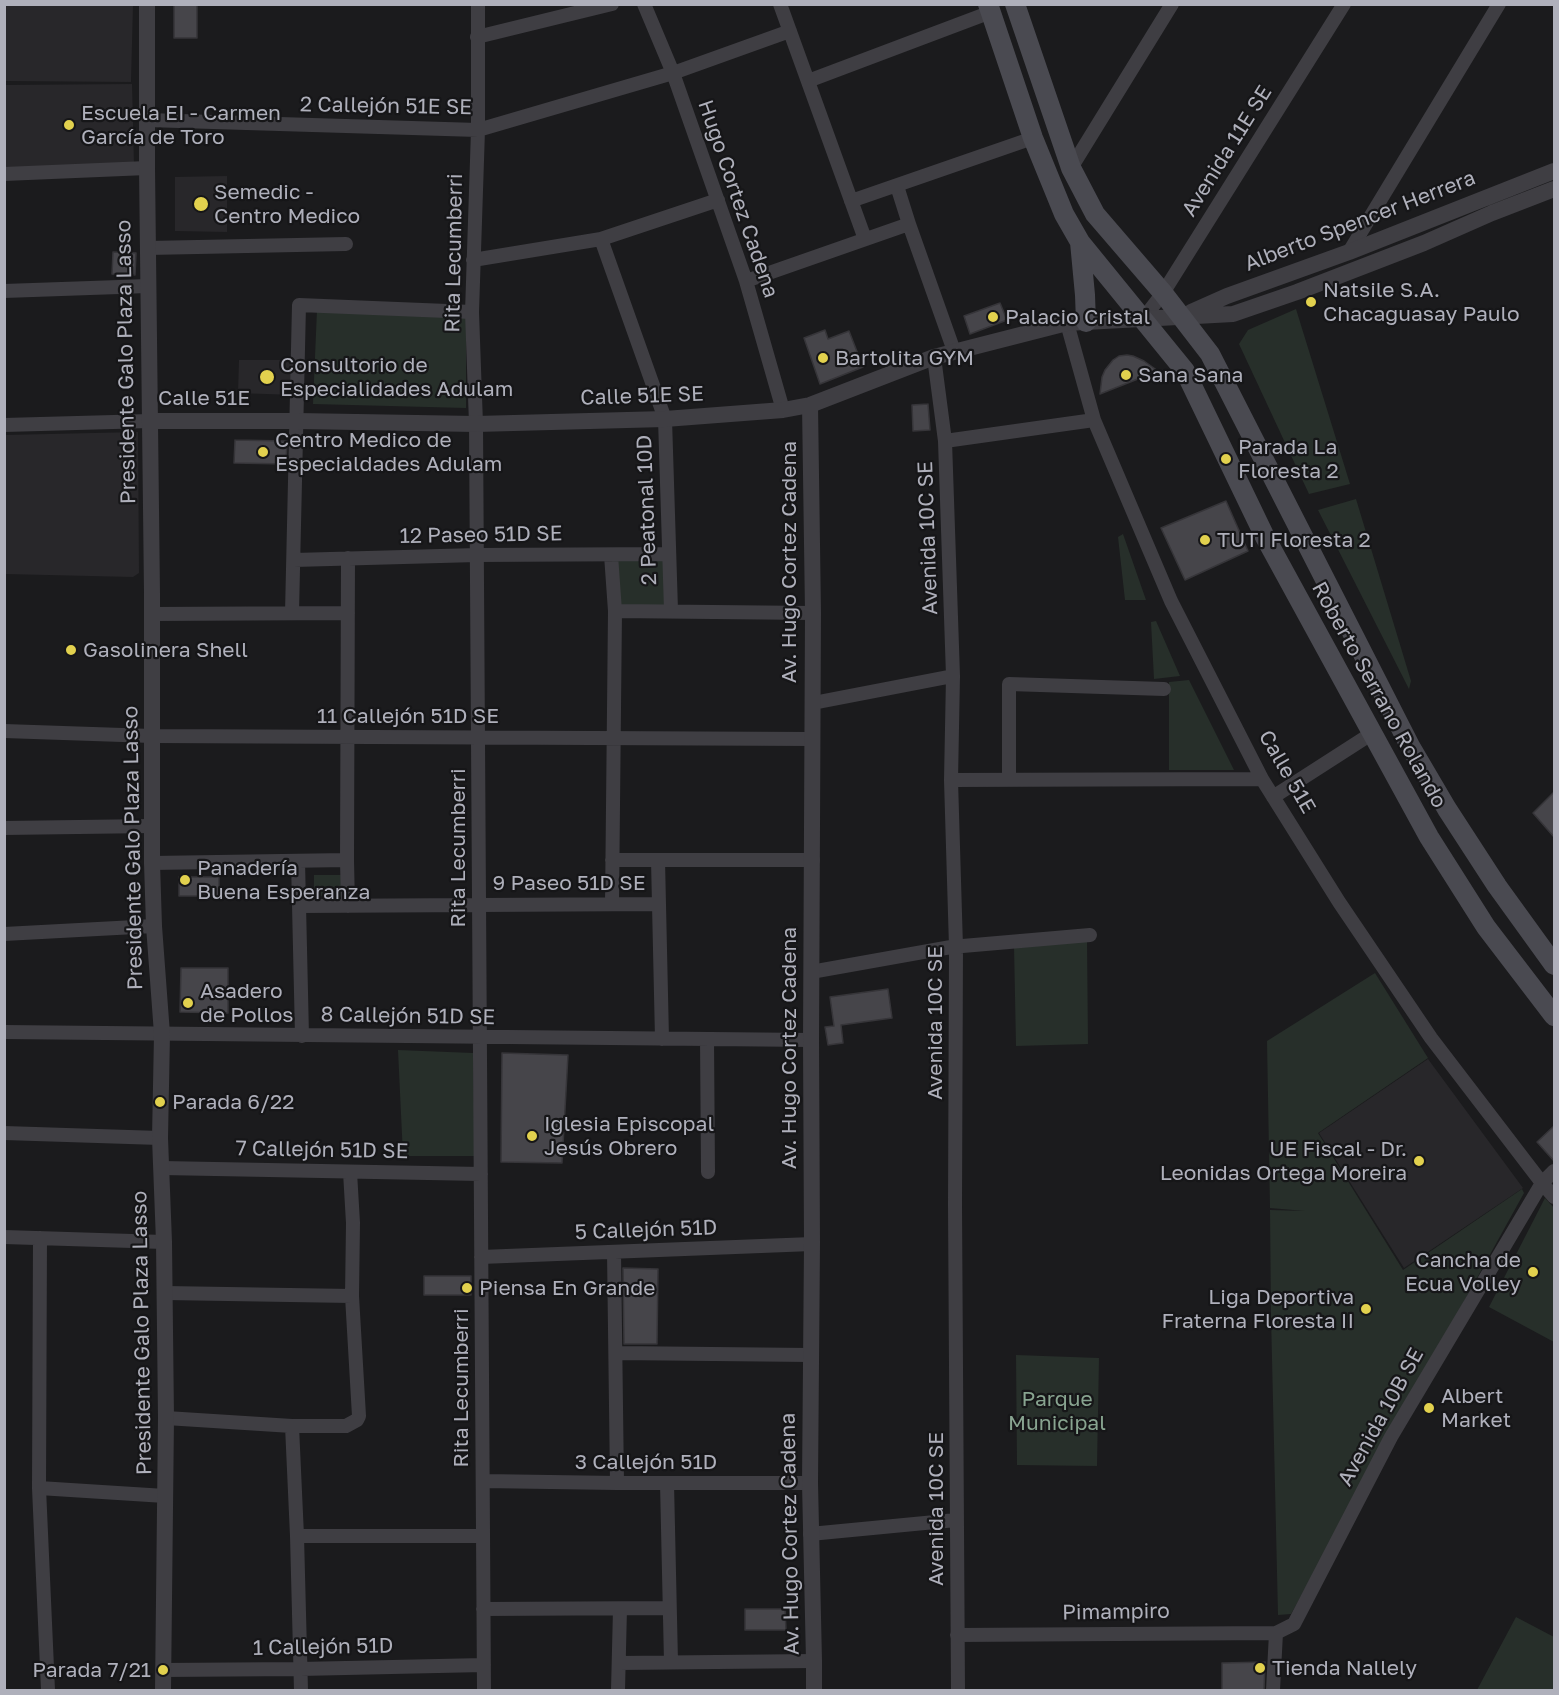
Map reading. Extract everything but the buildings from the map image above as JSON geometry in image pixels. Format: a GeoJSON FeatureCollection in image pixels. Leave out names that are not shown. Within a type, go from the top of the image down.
{"type":"FeatureCollection","features":[{"type":"Feature","properties":{"kind":"main road","name":"Roberto Serrano Rolando"},"geometry":{"type":"LineString","coordinates":[[989,8],[1033,138],[1064,214],[1080,242],[1185,371],[1265,537],[1429,837],[1486,927],[1554,1016]]}},
{"type":"Feature","properties":{"kind":"main road","name":"Roberto Serrano Rolando"},"geometry":{"type":"LineString","coordinates":[[1019,8],[1071,168],[1095,214],[1182,316],[1210,354],[1410,746],[1447,809],[1497,886],[1554,965]]}},
{"type":"Feature","properties":{"kind":"main road"},"geometry":{"type":"LineString","coordinates":[[1076,322],[1085,296],[1080,242]]}},
{"type":"Feature","properties":{"kind":"street","name":"Presidente Galo Plaza Lasso"},"geometry":{"type":"LineString","coordinates":[[147,4],[152,863],[162,1034],[160,1138],[165,1293],[163,1690]]}},
{"type":"Feature","properties":{"kind":"street","name":"Rita Lecumberri"},"geometry":{"type":"LineString","coordinates":[[478,4],[478,130],[472,312],[476,423],[484,1690]]}},
{"type":"Feature","properties":{"kind":"street"},"geometry":{"type":"LineString","coordinates":[[477,37],[612,4]]}},
{"type":"Feature","properties":{"kind":"street","name":"Hugo Cortez Cadena"},"geometry":{"type":"LineString","coordinates":[[644,4],[673,73],[746,281],[783,410]]}},
{"type":"Feature","properties":{"kind":"street"},"geometry":{"type":"LineString","coordinates":[[780,4],[865,239]]}},
{"type":"Feature","properties":{"kind":"street"},"geometry":{"type":"LineString","coordinates":[[1071,168],[1172,4]]}},
{"type":"Feature","properties":{"kind":"street","name":"Avenida 11E SE"},"geometry":{"type":"LineString","coordinates":[[1143,319],[1163,293],[1344,4]]}},
{"type":"Feature","properties":{"kind":"street"},"geometry":{"type":"LineString","coordinates":[[1348,252],[1499,4]]}},
{"type":"Feature","properties":{"kind":"street"},"geometry":{"type":"LineString","coordinates":[[808,81],[989,8]]}},
{"type":"Feature","properties":{"kind":"street","name":"2 Callejón 51E SE"},"geometry":{"type":"LineString","coordinates":[[147,120],[478,130],[673,73],[790,31]]}},
{"type":"Feature","properties":{"kind":"street"},"geometry":{"type":"LineString","coordinates":[[851,201],[1033,138]]}},
{"type":"Feature","properties":{"kind":"street"},"geometry":{"type":"LineString","coordinates":[[4,174],[147,168]]}},
{"type":"Feature","properties":{"kind":"street","name":"Alberto Spencer Herrera"},"geometry":{"type":"LineString","coordinates":[[1182,316],[1227,296],[1348,252],[1554,171]]}},
{"type":"Feature","properties":{"kind":"street"},"geometry":{"type":"LineString","coordinates":[[897,186],[954,351]]}},
{"type":"Feature","properties":{"kind":"street","name":"Alberto Spencer Herrera"},"geometry":{"type":"LineString","coordinates":[[810,405],[934,357],[1076,322],[1233,314],[1298,292],[1424,243],[1554,189]]}},
{"type":"Feature","properties":{"kind":"street"},"geometry":{"type":"LineString","coordinates":[[473,260],[602,239],[718,200]]}},
{"type":"Feature","properties":{"kind":"street"},"geometry":{"type":"LineString","coordinates":[[746,281],[909,224]]}},
{"type":"Feature","properties":{"kind":"street","name":"2 Peatonal 10D"},"geometry":{"type":"LineString","coordinates":[[602,239],[665,419],[671,610]]}},
{"type":"Feature","properties":{"kind":"street"},"geometry":{"type":"LineString","coordinates":[[148,248],[346,244]]}},
{"type":"Feature","properties":{"kind":"street"},"geometry":{"type":"LineString","coordinates":[[4,291],[148,286]]}},
{"type":"Feature","properties":{"kind":"street"},"geometry":{"type":"LineString","coordinates":[[292,613],[299,305],[472,312]]}},
{"type":"Feature","properties":{"kind":"street","name":"Calle 51E"},"geometry":{"type":"LineString","coordinates":[[1076,322],[1094,420],[1171,601],[1262,779],[1339,902],[1431,1038],[1554,1197]]}},
{"type":"Feature","properties":{"kind":"street","name":"Avenida 10C SE"},"geometry":{"type":"LineString","coordinates":[[934,357],[945,441],[953,676],[951,780],[956,947],[958,1690]]}},
{"type":"Feature","properties":{"kind":"street","name":"Calle 51E SE"},"geometry":{"type":"LineString","coordinates":[[476,423],[665,419],[783,410],[810,405]]}},
{"type":"Feature","properties":{"kind":"street","name":"Av. Hugo Cortez Cadena"},"geometry":{"type":"LineString","coordinates":[[810,405],[813,613],[810,1534],[814,1690]]}},
{"type":"Feature","properties":{"kind":"street"},"geometry":{"type":"LineString","coordinates":[[945,441],[1094,420]]}},
{"type":"Feature","properties":{"kind":"street","name":"Calle 51E"},"geometry":{"type":"LineString","coordinates":[[4,425],[150,421],[476,423]]}},
{"type":"Feature","properties":{"kind":"street","name":"12 Paseo 51D SE"},"geometry":{"type":"LineString","coordinates":[[294,560],[477,555],[669,554]]}},
{"type":"Feature","properties":{"kind":"street"},"geometry":{"type":"LineString","coordinates":[[611,555],[615,611],[612,904]]}},
{"type":"Feature","properties":{"kind":"street"},"geometry":{"type":"LineString","coordinates":[[348,558],[348,906]]}},
{"type":"Feature","properties":{"kind":"street"},"geometry":{"type":"LineString","coordinates":[[615,611],[813,613]]}},
{"type":"Feature","properties":{"kind":"street"},"geometry":{"type":"LineString","coordinates":[[152,614],[348,614]]}},
{"type":"Feature","properties":{"kind":"street"},"geometry":{"type":"LineString","coordinates":[[813,703],[953,676]]}},
{"type":"Feature","properties":{"kind":"street"},"geometry":{"type":"LineString","coordinates":[[1009,780],[1009,684],[1164,689]]}},
{"type":"Feature","properties":{"kind":"street","name":"11 Callejón 51D SE"},"geometry":{"type":"LineString","coordinates":[[4,731],[152,736],[812,740]]}},
{"type":"Feature","properties":{"kind":"street"},"geometry":{"type":"LineString","coordinates":[[1273,797],[1371,734]]}},
{"type":"Feature","properties":{"kind":"street"},"geometry":{"type":"LineString","coordinates":[[951,780],[1262,779]]}},
{"type":"Feature","properties":{"kind":"street"},"geometry":{"type":"LineString","coordinates":[[4,828],[152,826]]}},
{"type":"Feature","properties":{"kind":"street"},"geometry":{"type":"LineString","coordinates":[[152,863],[347,860]]}},
{"type":"Feature","properties":{"kind":"street"},"geometry":{"type":"LineString","coordinates":[[612,860],[813,860]]}},
{"type":"Feature","properties":{"kind":"street"},"geometry":{"type":"LineString","coordinates":[[658,860],[662,1039]]}},
{"type":"Feature","properties":{"kind":"street"},"geometry":{"type":"LineString","coordinates":[[298,861],[302,1036]]}},
{"type":"Feature","properties":{"kind":"street","name":"9 Paseo 51D SE"},"geometry":{"type":"LineString","coordinates":[[300,906],[659,904]]}},
{"type":"Feature","properties":{"kind":"street"},"geometry":{"type":"LineString","coordinates":[[4,934],[154,926]]}},
{"type":"Feature","properties":{"kind":"street"},"geometry":{"type":"LineString","coordinates":[[811,972],[956,947],[1089,935]]}},
{"type":"Feature","properties":{"kind":"street","name":"8 Callejón 51D SE"},"geometry":{"type":"LineString","coordinates":[[4,1032],[811,1040]]}},
{"type":"Feature","properties":{"kind":"street"},"geometry":{"type":"LineString","coordinates":[[707,1039],[708,1172]]}},
{"type":"Feature","properties":{"kind":"street"},"geometry":{"type":"LineString","coordinates":[[4,1133],[160,1138]]}},
{"type":"Feature","properties":{"kind":"street","name":"7 Callejón 51D SE"},"geometry":{"type":"LineString","coordinates":[[162,1168],[481,1174]]}},
{"type":"Feature","properties":{"kind":"street","name":"Avenida 10B SE"},"geometry":{"type":"LineString","coordinates":[[1276,1633],[1294,1624],[1391,1437],[1542,1183],[1554,1171]]}},
{"type":"Feature","properties":{"kind":"street"},"geometry":{"type":"LineString","coordinates":[[166,1418],[292,1426],[346,1426],[359,1416],[352,1296],[351,1172]]}},
{"type":"Feature","properties":{"kind":"street"},"geometry":{"type":"LineString","coordinates":[[4,1237],[164,1242]]}},
{"type":"Feature","properties":{"kind":"street"},"geometry":{"type":"LineString","coordinates":[[40,1238],[39,1488],[48,1690]]}},
{"type":"Feature","properties":{"kind":"street","name":"5 Callejón 51D"},"geometry":{"type":"LineString","coordinates":[[481,1257],[812,1244]]}},
{"type":"Feature","properties":{"kind":"street"},"geometry":{"type":"LineString","coordinates":[[614,1252],[617,1483]]}},
{"type":"Feature","properties":{"kind":"street"},"geometry":{"type":"LineString","coordinates":[[165,1293],[352,1296]]}},
{"type":"Feature","properties":{"kind":"street"},"geometry":{"type":"LineString","coordinates":[[616,1353],[810,1355]]}},
{"type":"Feature","properties":{"kind":"street"},"geometry":{"type":"LineString","coordinates":[[292,1426],[301,1690]]}},
{"type":"Feature","properties":{"kind":"street","name":"3 Callejón 51D"},"geometry":{"type":"LineString","coordinates":[[483,1481],[810,1483]]}},
{"type":"Feature","properties":{"kind":"street"},"geometry":{"type":"LineString","coordinates":[[667,1483],[671,1662]]}},
{"type":"Feature","properties":{"kind":"street"},"geometry":{"type":"LineString","coordinates":[[39,1488],[165,1496]]}},
{"type":"Feature","properties":{"kind":"street"},"geometry":{"type":"LineString","coordinates":[[810,1534],[956,1520]]}},
{"type":"Feature","properties":{"kind":"street"},"geometry":{"type":"LineString","coordinates":[[297,1536],[483,1536]]}},
{"type":"Feature","properties":{"kind":"street"},"geometry":{"type":"LineString","coordinates":[[483,1609],[669,1608]]}},
{"type":"Feature","properties":{"kind":"street"},"geometry":{"type":"LineString","coordinates":[[618,1690],[620,1609]]}},
{"type":"Feature","properties":{"kind":"street"},"geometry":{"type":"LineString","coordinates":[[1273,1690],[1276,1633]]}},
{"type":"Feature","properties":{"kind":"street","name":"Pimampiro"},"geometry":{"type":"LineString","coordinates":[[957,1635],[1276,1633]]}},
{"type":"Feature","properties":{"kind":"street"},"geometry":{"type":"LineString","coordinates":[[618,1663],[814,1661]]}},
{"type":"Feature","properties":{"kind":"street","name":"1 Callejón 51D"},"geometry":{"type":"LineString","coordinates":[[163,1670],[300,1670],[484,1665]]}},
{"type":"Feature","properties":{"kind":"shaded area"},"geometry":{"type":"Polygon","coordinates":[[[5,4],[133,5],[131,82],[5,81],[5,4]]]}},
{"type":"Feature","properties":{"kind":"shaded area","name":"Escuela EI - Carmen García de Toro"},"geometry":{"type":"Polygon","coordinates":[[[132,84],[134,165],[5,169],[4,85],[132,84]]]}},
{"type":"Feature","properties":{"kind":"shaded area","name":"Semedic - Centro Medico"},"geometry":{"type":"Polygon","coordinates":[[[227,176],[227,232],[175,231],[175,177],[227,176]]]}},
{"type":"Feature","properties":{"kind":"shaded area","name":"Consultorio de Especialidades Adulam"},"geometry":{"type":"Polygon","coordinates":[[[239,360],[295,360],[294,395],[238,393],[239,360]]]}},
{"type":"Feature","properties":{"kind":"shaded area"},"geometry":{"type":"Polygon","coordinates":[[[138,432],[139,573],[133,577],[5,574],[5,435],[138,432]]]}},
{"type":"Feature","properties":{"kind":"shaded area","name":"UE Fiscal - Dr. Leonidas Ortega Moreira"},"geometry":{"type":"Polygon","coordinates":[[[1428,1059],[1523,1188],[1404,1268],[1319,1133],[1428,1059]]]}},
{"type":"Feature","properties":{"kind":"green space"},"geometry":{"type":"Polygon","coordinates":[[[1296,309],[1350,484],[1309,494],[1239,344],[1248,330],[1296,309]]]}},
{"type":"Feature","properties":{"kind":"green space"},"geometry":{"type":"Polygon","coordinates":[[[317,310],[466,316],[466,408],[313,404],[317,310]]]}},
{"type":"Feature","properties":{"kind":"green space"},"geometry":{"type":"Polygon","coordinates":[[[1356,499],[1411,681],[1409,689],[1318,510],[1356,499]]]}},
{"type":"Feature","properties":{"kind":"green space"},"geometry":{"type":"Polygon","coordinates":[[[1123,534],[1146,600],[1125,600],[1118,537],[1123,534]]]}},
{"type":"Feature","properties":{"kind":"green space"},"geometry":{"type":"Polygon","coordinates":[[[669,554],[671,610],[615,611],[611,555],[669,554]]]}},
{"type":"Feature","properties":{"kind":"green space"},"geometry":{"type":"Polygon","coordinates":[[[1156,621],[1180,676],[1154,679],[1151,622],[1156,621]]]}},
{"type":"Feature","properties":{"kind":"green space"},"geometry":{"type":"Polygon","coordinates":[[[1189,680],[1234,770],[1169,770],[1169,682],[1189,680]]]}},
{"type":"Feature","properties":{"kind":"green space"},"geometry":{"type":"Polygon","coordinates":[[[314,875],[342,875],[343,897],[314,896],[314,875]]]}},
{"type":"Feature","properties":{"kind":"green space"},"geometry":{"type":"Polygon","coordinates":[[[1087,939],[1088,1044],[1016,1046],[1014,946],[1087,939]]]}},
{"type":"Feature","properties":{"kind":"green space"},"geometry":{"type":"Polygon","coordinates":[[[1375,973],[1428,1058],[1318,1133],[1403,1270],[1522,1189],[1524,1193],[1291,1614],[1278,1615],[1270,1210],[1305,1211],[1270,1208],[1267,1041],[1375,973]]]}},
{"type":"Feature","properties":{"kind":"green space"},"geometry":{"type":"Polygon","coordinates":[[[398,1050],[473,1053],[475,1156],[403,1156],[398,1050]]]}},
{"type":"Feature","properties":{"kind":"green space","name":"Cancha de Ecua Volley"},"geometry":{"type":"Polygon","coordinates":[[[1545,1198],[1554,1208],[1554,1342],[1489,1307],[1545,1198]]]}},
{"type":"Feature","properties":{"kind":"green space","name":"Parque Municipal"},"geometry":{"type":"Polygon","coordinates":[[[1016,1355],[1099,1358],[1097,1466],[1017,1465],[1016,1355]]]}},
{"type":"Feature","properties":{"kind":"green space"},"geometry":{"type":"Polygon","coordinates":[[[1516,1617],[1554,1637],[1553,1690],[1477,1690],[1516,1617]]]}},
{"type":"Feature","properties":{"kind":"place","name":"Escuela EI - Carmen García de Toro"},"geometry":{"type":"Point","coordinates":[69,125]}},
{"type":"Feature","properties":{"kind":"place","name":"Semedic - Centro Medico"},"geometry":{"type":"Point","coordinates":[201,204]}},
{"type":"Feature","properties":{"kind":"place","name":"Natsile S.A. Chacaguasay Paulo"},"geometry":{"type":"Point","coordinates":[1311,302]}},
{"type":"Feature","properties":{"kind":"place","name":"Palacio Cristal"},"geometry":{"type":"Point","coordinates":[993,317]}},
{"type":"Feature","properties":{"kind":"place","name":"Bartolita GYM"},"geometry":{"type":"Point","coordinates":[823,358]}},
{"type":"Feature","properties":{"kind":"place","name":"Sana Sana"},"geometry":{"type":"Point","coordinates":[1126,375]}},
{"type":"Feature","properties":{"kind":"place","name":"Consultorio de Especialidades Adulam"},"geometry":{"type":"Point","coordinates":[267,377]}},
{"type":"Feature","properties":{"kind":"place","name":"Centro Medico de Especialdades Adulam"},"geometry":{"type":"Point","coordinates":[263,452]}},
{"type":"Feature","properties":{"kind":"place","name":"Parada La Floresta 2"},"geometry":{"type":"Point","coordinates":[1226,459]}},
{"type":"Feature","properties":{"kind":"place","name":"TUTI Floresta 2"},"geometry":{"type":"Point","coordinates":[1205,540]}},
{"type":"Feature","properties":{"kind":"place","name":"Gasolinera Shell"},"geometry":{"type":"Point","coordinates":[71,650]}},
{"type":"Feature","properties":{"kind":"place","name":"Panadería Buena Esperanza"},"geometry":{"type":"Point","coordinates":[185,880]}},
{"type":"Feature","properties":{"kind":"place","name":"Asadero de Pollos"},"geometry":{"type":"Point","coordinates":[188,1003]}},
{"type":"Feature","properties":{"kind":"place","name":"Parada 6/22"},"geometry":{"type":"Point","coordinates":[160,1102]}},
{"type":"Feature","properties":{"kind":"place","name":"Iglesia Episcopal Jesús Obrero"},"geometry":{"type":"Point","coordinates":[532,1136]}},
{"type":"Feature","properties":{"kind":"place","name":"UE Fiscal - Dr. Leonidas Ortega Moreira"},"geometry":{"type":"Point","coordinates":[1419,1161]}},
{"type":"Feature","properties":{"kind":"place","name":"Cancha de Ecua Volley"},"geometry":{"type":"Point","coordinates":[1533,1272]}},
{"type":"Feature","properties":{"kind":"place","name":"Piensa En Grande"},"geometry":{"type":"Point","coordinates":[467,1288]}},
{"type":"Feature","properties":{"kind":"place","name":"Liga Deportiva Fraterna Floresta II"},"geometry":{"type":"Point","coordinates":[1366,1309]}},
{"type":"Feature","properties":{"kind":"place","name":"Albert Market"},"geometry":{"type":"Point","coordinates":[1429,1408]}},
{"type":"Feature","properties":{"kind":"place","name":"Tienda Nallely"},"geometry":{"type":"Point","coordinates":[1260,1668]}},
{"type":"Feature","properties":{"kind":"place","name":"Parada 7/21"},"geometry":{"type":"Point","coordinates":[163,1670]}}]}
